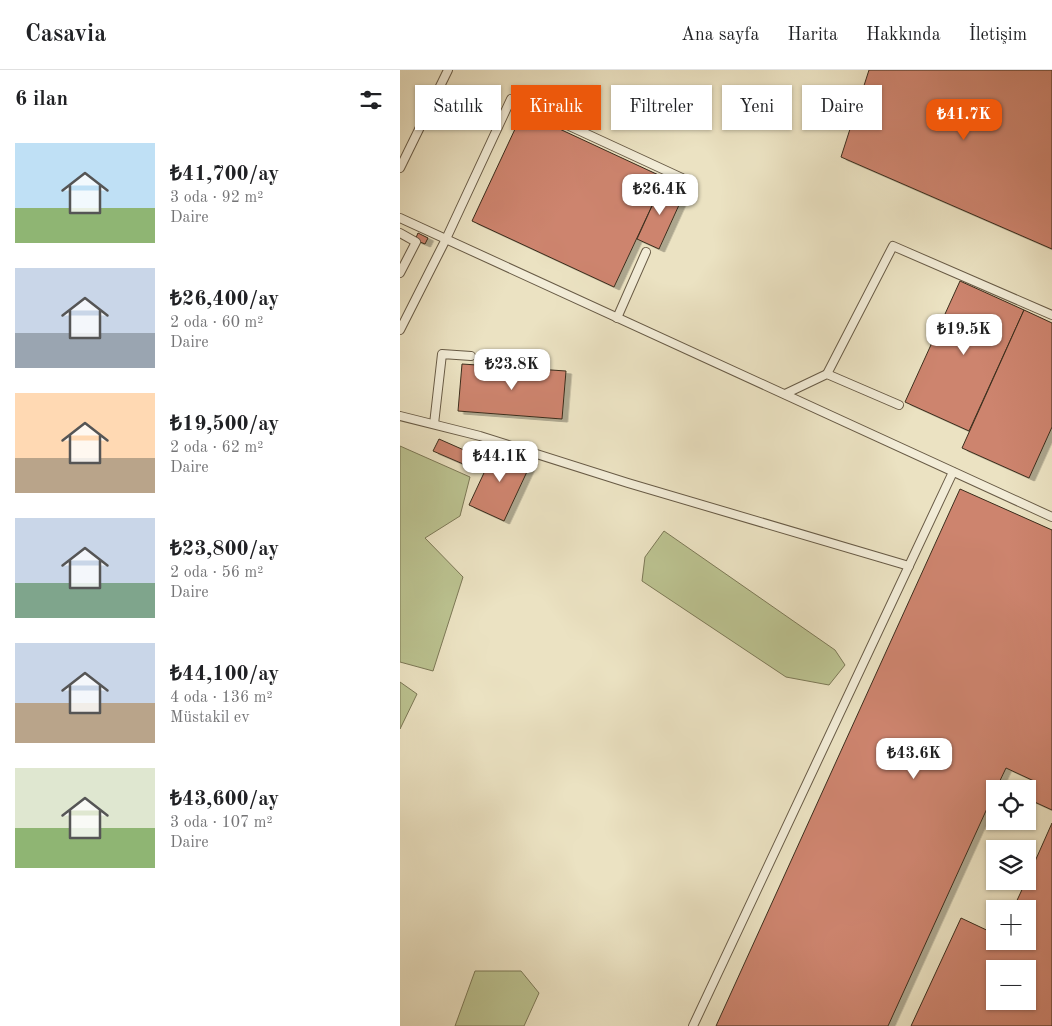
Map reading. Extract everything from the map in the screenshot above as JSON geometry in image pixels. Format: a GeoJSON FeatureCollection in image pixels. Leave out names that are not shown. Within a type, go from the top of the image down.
{"type":"FeatureCollection","features":[{"type":"Feature","properties":{"kind":"lane"},"geometry":{"type":"LineString","coordinates":[[400,168],[448,70]]}},
{"type":"Feature","properties":{"kind":"lane"},"geometry":{"type":"LineString","coordinates":[[400,330],[446,239],[511,99],[682,178]]}},
{"type":"Feature","properties":{"kind":"lane"},"geometry":{"type":"LineString","coordinates":[[400,218],[1052,517]]}},
{"type":"Feature","properties":{"kind":"lane"},"geometry":{"type":"LineString","coordinates":[[400,233],[416,242],[400,273]]}},
{"type":"Feature","properties":{"kind":"lane"},"geometry":{"type":"LineString","coordinates":[[785,394],[827,374],[893,246],[1052,315]]}},
{"type":"Feature","properties":{"kind":"lane"},"geometry":{"type":"LineString","coordinates":[[617,318],[646,252]]}},
{"type":"Feature","properties":{"kind":"lane"},"geometry":{"type":"LineString","coordinates":[[434,424],[442,354],[471,356]]}},
{"type":"Feature","properties":{"kind":"lane"},"geometry":{"type":"LineString","coordinates":[[827,374],[899,405]]}},
{"type":"Feature","properties":{"kind":"lane"},"geometry":{"type":"LineString","coordinates":[[400,416],[480,436],[628,483],[909,566]]}},
{"type":"Feature","properties":{"kind":"lane"},"geometry":{"type":"LineString","coordinates":[[693,1026],[953,472]]}},
{"type":"Feature","properties":{"kind":"green space"},"geometry":{"type":"Polygon","coordinates":[[[400,446],[470,477],[460,516],[425,538],[463,577],[433,671],[400,662],[400,446]]]}},
{"type":"Feature","properties":{"kind":"green space"},"geometry":{"type":"Polygon","coordinates":[[[664,531],[835,650],[845,665],[829,685],[786,677],[642,581],[645,557],[664,531]]]}},
{"type":"Feature","properties":{"kind":"green space"},"geometry":{"type":"Polygon","coordinates":[[[400,682],[417,694],[400,729],[400,682]]]}},
{"type":"Feature","properties":{"kind":"green space"},"geometry":{"type":"Polygon","coordinates":[[[475,971],[521,971],[539,993],[524,1026],[455,1026],[475,971]]]}},
{"type":"Feature","properties":{"kind":"building"},"geometry":{"type":"Polygon","coordinates":[[[869,70],[1052,70],[1052,249],[841,157],[850,130],[882,130],[882,85],[864,85],[869,70]]]}},
{"type":"Feature","properties":{"kind":"building"},"geometry":{"type":"Polygon","coordinates":[[[515,130],[562,130],[665,178],[614,287],[472,221],[515,130]]]}},
{"type":"Feature","properties":{"kind":"building"},"geometry":{"type":"Polygon","coordinates":[[[662,184],[684,194],[659,249],[637,239],[662,184]]]}},
{"type":"Feature","properties":{"kind":"building"},"geometry":{"type":"Polygon","coordinates":[[[418,233],[428,238],[425,244],[415,240],[418,233]]]}},
{"type":"Feature","properties":{"kind":"building"},"geometry":{"type":"Polygon","coordinates":[[[960,281],[1024,310],[969,431],[905,402],[960,281]]]}},
{"type":"Feature","properties":{"kind":"building"},"geometry":{"type":"Polygon","coordinates":[[[1024,310],[1052,323],[1052,427],[1029,478],[962,448],[1024,310]]]}},
{"type":"Feature","properties":{"kind":"building"},"geometry":{"type":"Polygon","coordinates":[[[462,364],[566,371],[562,419],[458,411],[462,364]]]}},
{"type":"Feature","properties":{"kind":"building"},"geometry":{"type":"Polygon","coordinates":[[[439,439],[482,458],[477,470],[433,451],[439,439]]]}},
{"type":"Feature","properties":{"kind":"building"},"geometry":{"type":"Polygon","coordinates":[[[497,445],[532,461],[504,521],[469,505],[497,445]]]}},
{"type":"Feature","properties":{"kind":"building"},"geometry":{"type":"Polygon","coordinates":[[[960,489],[1052,530],[1052,810],[1036,803],[1036,780],[1032,780],[1006,768],[1000,780],[986,780],[986,811],[888,1026],[716,1026],[960,489]]]}},
{"type":"Feature","properties":{"kind":"building"},"geometry":{"type":"Polygon","coordinates":[[[1052,823],[1052,1026],[911,1026],[961,918],[986,930],[986,950],[1036,950],[1036,900],[1017,900],[1022,890],[1036,890],[1036,859],[1052,823]]]}}]}
